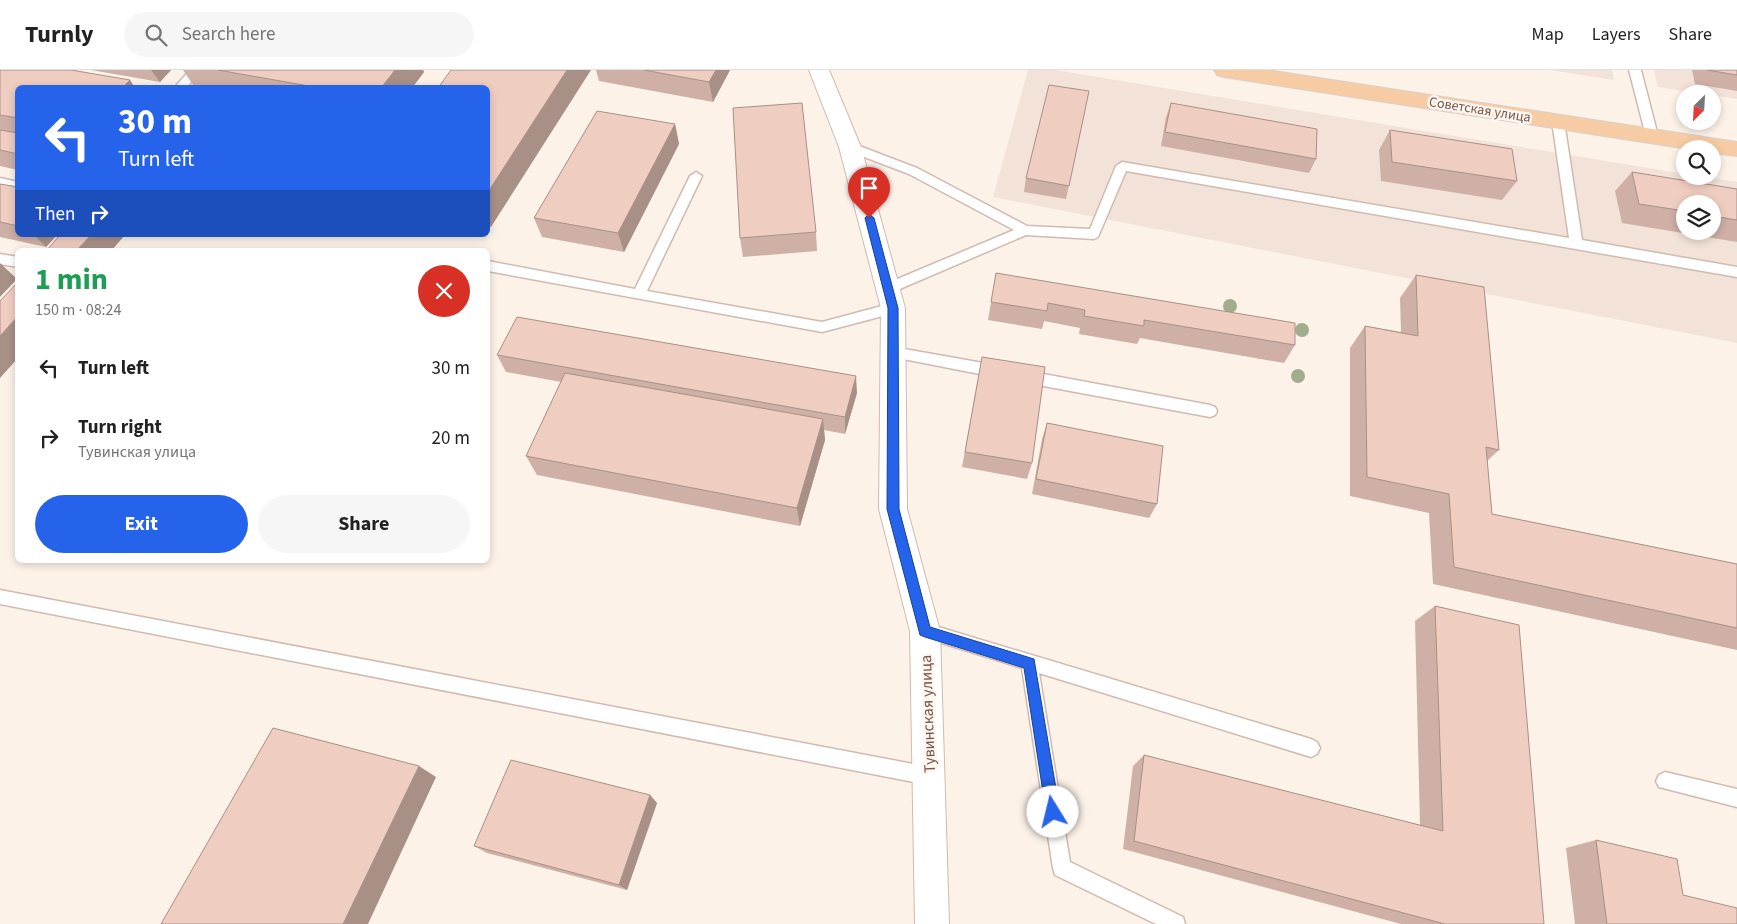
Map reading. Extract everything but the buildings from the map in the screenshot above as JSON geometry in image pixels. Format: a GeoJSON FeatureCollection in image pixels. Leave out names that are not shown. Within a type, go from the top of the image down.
{"type":"FeatureCollection","features":[{"type":"Feature","properties":{"kind":"main road","name":"Советская улица"},"geometry":{"type":"LineString","coordinates":[[1228,70],[1737,149]]}},
{"type":"Feature","properties":{"kind":"street","name":"Тувинская улица"},"geometry":{"type":"LineString","coordinates":[[818,70],[850,147],[890,298],[893,352],[893,509],[925,631],[932,924]]}},
{"type":"Feature","properties":{"kind":"lane"},"geometry":{"type":"LineString","coordinates":[[182,85],[196,70]]}},
{"type":"Feature","properties":{"kind":"lane"},"geometry":{"type":"LineString","coordinates":[[1635,70],[1652,136]]}},
{"type":"Feature","properties":{"kind":"lane"},"geometry":{"type":"LineString","coordinates":[[1558,121],[1576,244]]}},
{"type":"Feature","properties":{"kind":"lane"},"geometry":{"type":"LineString","coordinates":[[850,147],[912,171],[1025,230],[1094,234],[1122,166],[1737,272]]}},
{"type":"Feature","properties":{"kind":"lane"},"geometry":{"type":"LineString","coordinates":[[639,295],[696,176]]}},
{"type":"Feature","properties":{"kind":"lane"},"geometry":{"type":"LineString","coordinates":[[0,182],[15,185]]}},
{"type":"Feature","properties":{"kind":"lane"},"geometry":{"type":"LineString","coordinates":[[490,266],[822,327],[890,298],[1025,230]]}},
{"type":"Feature","properties":{"kind":"lane"},"geometry":{"type":"LineString","coordinates":[[0,259],[15,262]]}},
{"type":"Feature","properties":{"kind":"lane"},"geometry":{"type":"LineString","coordinates":[[893,352],[1210,411]]}},
{"type":"Feature","properties":{"kind":"lane"},"geometry":{"type":"LineString","coordinates":[[0,598],[928,776]]}},
{"type":"Feature","properties":{"kind":"lane"},"geometry":{"type":"LineString","coordinates":[[925,631],[1311,748]]}},
{"type":"Feature","properties":{"kind":"lane"},"geometry":{"type":"LineString","coordinates":[[1029,663],[1062,868],[1176,924]]}},
{"type":"Feature","properties":{"kind":"lane"},"geometry":{"type":"LineString","coordinates":[[1665,781],[1737,798]]}},
{"type":"Feature","properties":{"kind":"shaded area"},"geometry":{"type":"Polygon","coordinates":[[[1028,70],[1055,70],[1676,173],[1676,185],[1721,185],[1721,179],[1737,182],[1737,343],[993,197],[1028,70]]]}},
{"type":"Feature","properties":{"kind":"shaded area"},"geometry":{"type":"Polygon","coordinates":[[[1550,70],[1612,70],[1614,80],[1550,70]]]}},
{"type":"Feature","properties":{"kind":"shaded area"},"geometry":{"type":"Polygon","coordinates":[[[1654,70],[1737,70],[1737,99],[1721,97],[1721,85],[1676,85],[1676,90],[1658,87],[1654,70]]]}},
{"type":"Feature","properties":{"kind":"route"},"geometry":{"type":"LineString","coordinates":[[869,218],[893,308],[893,509],[925,631],[1029,663],[1053,812]]}}]}
